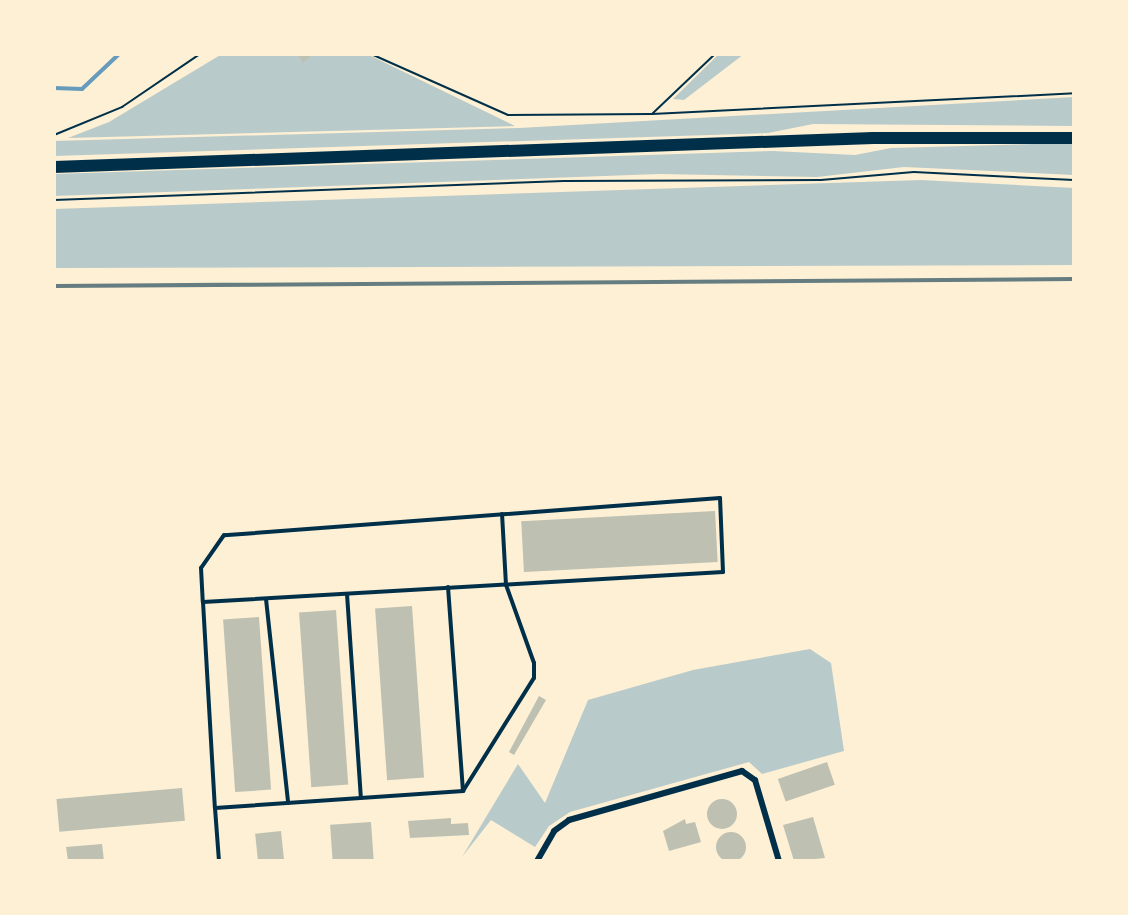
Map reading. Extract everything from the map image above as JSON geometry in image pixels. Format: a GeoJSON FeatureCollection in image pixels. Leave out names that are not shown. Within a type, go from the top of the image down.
{"type":"FeatureCollection","features":[{"type":"Feature","properties":{"kind":"highway"},"geometry":{"type":"LineString","coordinates":[[54,167],[873,138],[1074,138]]}},
{"type":"Feature","properties":{"kind":"street"},"geometry":{"type":"LineString","coordinates":[[537,861],[554,831],[569,820],[750,772],[779,861]]}},
{"type":"Feature","properties":{"kind":"lane"},"geometry":{"type":"LineString","coordinates":[[203,603],[723,572],[720,498],[224,535],[201,568],[203,603],[215,808],[219,861]]}},
{"type":"Feature","properties":{"kind":"lane"},"geometry":{"type":"LineString","coordinates":[[463,791],[534,678],[534,663],[506,585],[502,514]]}},
{"type":"Feature","properties":{"kind":"lane"},"geometry":{"type":"LineString","coordinates":[[448,587],[463,791]]}},
{"type":"Feature","properties":{"kind":"lane"},"geometry":{"type":"LineString","coordinates":[[346,594],[361,798]]}},
{"type":"Feature","properties":{"kind":"lane"},"geometry":{"type":"LineString","coordinates":[[266,599],[288,803]]}},
{"type":"Feature","properties":{"kind":"lane"},"geometry":{"type":"LineString","coordinates":[[215,808],[463,791]]}},
{"type":"Feature","properties":{"kind":"path"},"geometry":{"type":"LineString","coordinates":[[54,135],[122,106],[200,54]]}},
{"type":"Feature","properties":{"kind":"path"},"geometry":{"type":"LineString","coordinates":[[371,54],[508,115],[652,114],[1074,93]]}},
{"type":"Feature","properties":{"kind":"path"},"geometry":{"type":"LineString","coordinates":[[652,114],[715,54]]}},
{"type":"Feature","properties":{"kind":"path"},"geometry":{"type":"LineString","coordinates":[[54,200],[564,181],[821,180],[914,172],[1074,180]]}},
{"type":"Feature","properties":{"kind":"shaded area"},"geometry":{"type":"Polygon","coordinates":[[[222,54],[367,54],[515,126],[68,138],[109,122],[222,54]]]}},
{"type":"Feature","properties":{"kind":"shaded area"},"geometry":{"type":"Polygon","coordinates":[[[719,54],[744,54],[684,100],[673,99],[719,54]]]}},
{"type":"Feature","properties":{"kind":"shaded area"},"geometry":{"type":"Polygon","coordinates":[[[1074,97],[1074,126],[813,124],[768,133],[54,156],[54,141],[519,128],[1074,97]]]}},
{"type":"Feature","properties":{"kind":"shaded area"},"geometry":{"type":"Polygon","coordinates":[[[1074,143],[1074,175],[904,167],[817,177],[659,174],[54,196],[54,174],[773,151],[855,155],[891,148],[1074,143]]]}},
{"type":"Feature","properties":{"kind":"shaded area"},"geometry":{"type":"Polygon","coordinates":[[[921,180],[1074,188],[1074,265],[54,268],[54,209],[921,180]]]}},
{"type":"Feature","properties":{"kind":"shaded area"},"geometry":{"type":"Polygon","coordinates":[[[810,649],[831,663],[844,751],[762,774],[749,762],[570,812],[549,826],[535,847],[491,820],[462,857],[518,764],[545,803],[588,700],[693,670],[810,649]]]}},
{"type":"Feature","properties":{"kind":"building"},"geometry":{"type":"Polygon","coordinates":[[[297,54],[313,54],[303,63],[297,54]]]}},
{"type":"Feature","properties":{"kind":"building"},"geometry":{"type":"Polygon","coordinates":[[[715,511],[718,562],[524,572],[521,521],[715,511]]]}},
{"type":"Feature","properties":{"kind":"building"},"geometry":{"type":"Polygon","coordinates":[[[412,606],[424,778],[387,780],[375,609],[412,606]]]}},
{"type":"Feature","properties":{"kind":"building"},"geometry":{"type":"Polygon","coordinates":[[[336,610],[348,785],[311,787],[299,613],[336,610]]]}},
{"type":"Feature","properties":{"kind":"building"},"geometry":{"type":"Polygon","coordinates":[[[259,617],[271,790],[235,792],[223,620],[259,617]]]}},
{"type":"Feature","properties":{"kind":"building"},"geometry":{"type":"Polygon","coordinates":[[[539,696],[546,700],[514,755],[509,752],[539,696]]]}},
{"type":"Feature","properties":{"kind":"building"},"geometry":{"type":"Polygon","coordinates":[[[827,762],[835,785],[786,802],[778,779],[827,762]]]}},
{"type":"Feature","properties":{"kind":"building"},"geometry":{"type":"Polygon","coordinates":[[[182,788],[185,821],[59,832],[56,799],[182,788]]]}},
{"type":"Feature","properties":{"kind":"building"},"geometry":{"type":"Polygon","coordinates":[[[722,799],[733,803],[737,814],[733,825],[722,829],[711,825],[707,814],[711,803],[722,799]]]}},
{"type":"Feature","properties":{"kind":"building"},"geometry":{"type":"Polygon","coordinates":[[[813,817],[825,858],[794,861],[783,825],[813,817]]]}},
{"type":"Feature","properties":{"kind":"building"},"geometry":{"type":"Polygon","coordinates":[[[451,818],[451,824],[468,823],[469,835],[410,838],[408,821],[451,818]]]}},
{"type":"Feature","properties":{"kind":"building"},"geometry":{"type":"Polygon","coordinates":[[[685,819],[686,824],[695,822],[701,842],[669,851],[663,831],[685,819]]]}},
{"type":"Feature","properties":{"kind":"building"},"geometry":{"type":"Polygon","coordinates":[[[371,822],[374,861],[333,861],[330,825],[371,822]]]}},
{"type":"Feature","properties":{"kind":"building"},"geometry":{"type":"Polygon","coordinates":[[[281,831],[284,861],[258,861],[255,834],[281,831]]]}},
{"type":"Feature","properties":{"kind":"building"},"geometry":{"type":"Polygon","coordinates":[[[731,832],[737,833],[745,841],[745,853],[737,861],[731,862],[725,861],[717,853],[716,847],[717,841],[725,833],[731,832]]]}},
{"type":"Feature","properties":{"kind":"building"},"geometry":{"type":"Polygon","coordinates":[[[102,844],[104,861],[68,861],[66,847],[102,844]]]}},
{"type":"Feature","properties":{"kind":"waterway"},"geometry":{"type":"LineString","coordinates":[[54,88],[82,89],[119,54]]}},
{"type":"Feature","properties":{"kind":"railway"},"geometry":{"type":"LineString","coordinates":[[54,286],[1074,279]]}}]}
